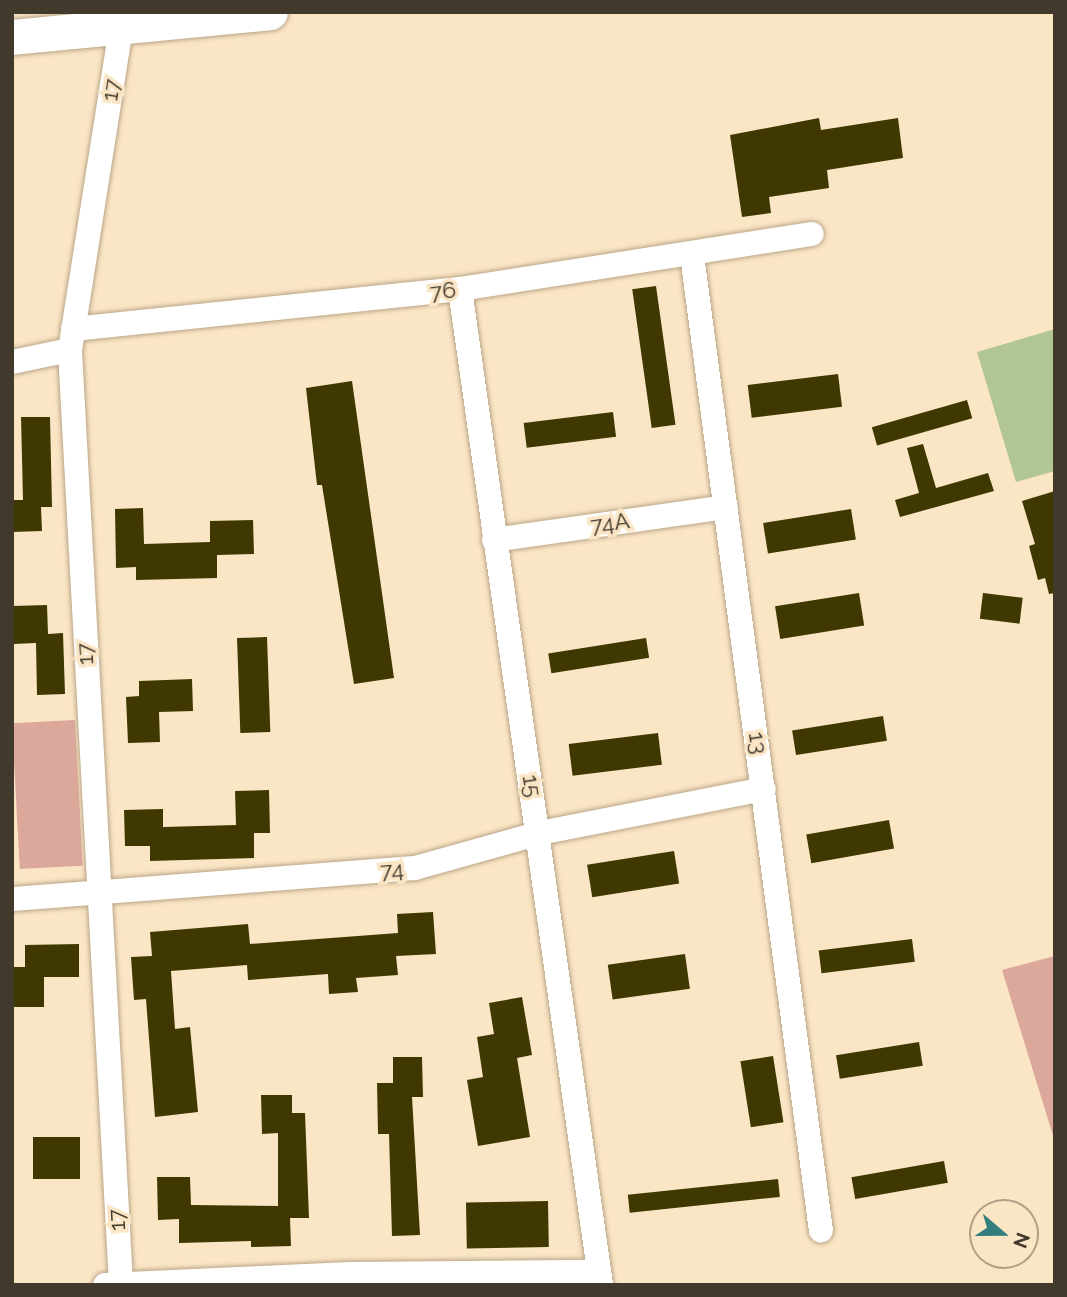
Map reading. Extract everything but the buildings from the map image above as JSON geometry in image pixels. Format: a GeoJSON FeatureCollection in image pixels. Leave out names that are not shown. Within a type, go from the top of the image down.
{"type":"FeatureCollection","features":[{"type":"Feature","properties":{"kind":"street"},"geometry":{"type":"LineString","coordinates":[[12,37],[270,12]]}},
{"type":"Feature","properties":{"kind":"street","name":"17"},"geometry":{"type":"LineString","coordinates":[[121,27],[71,340],[98,894],[121,1284]]}},
{"type":"Feature","properties":{"kind":"street","name":"76"},"geometry":{"type":"LineString","coordinates":[[12,362],[71,340],[460,289],[692,255],[812,234]]}},
{"type":"Feature","properties":{"kind":"street","name":"13"},"geometry":{"type":"LineString","coordinates":[[692,255],[821,1231]]}},
{"type":"Feature","properties":{"kind":"street","name":"15"},"geometry":{"type":"LineString","coordinates":[[460,289],[494,540],[540,833],[600,1278]]}},
{"type":"Feature","properties":{"kind":"street","name":"74A"},"geometry":{"type":"LineString","coordinates":[[494,540],[726,507]]}},
{"type":"Feature","properties":{"kind":"street","name":"74"},"geometry":{"type":"LineString","coordinates":[[12,899],[415,868],[540,833],[764,789]]}},
{"type":"Feature","properties":{"kind":"street"},"geometry":{"type":"LineString","coordinates":[[104,1285],[350,1274],[600,1278]]}},
{"type":"Feature","properties":{"kind":"shaded area"},"geometry":{"type":"Polygon","coordinates":[[[1055,329],[1055,471],[1016,482],[977,352],[1055,329]]]}},
{"type":"Feature","properties":{"kind":"shaded area"},"geometry":{"type":"Polygon","coordinates":[[[75,720],[83,866],[20,869],[12,723],[75,720]]]}},
{"type":"Feature","properties":{"kind":"shaded area"},"geometry":{"type":"Polygon","coordinates":[[[1055,956],[1055,1142],[1002,970],[1055,956]]]}}]}
